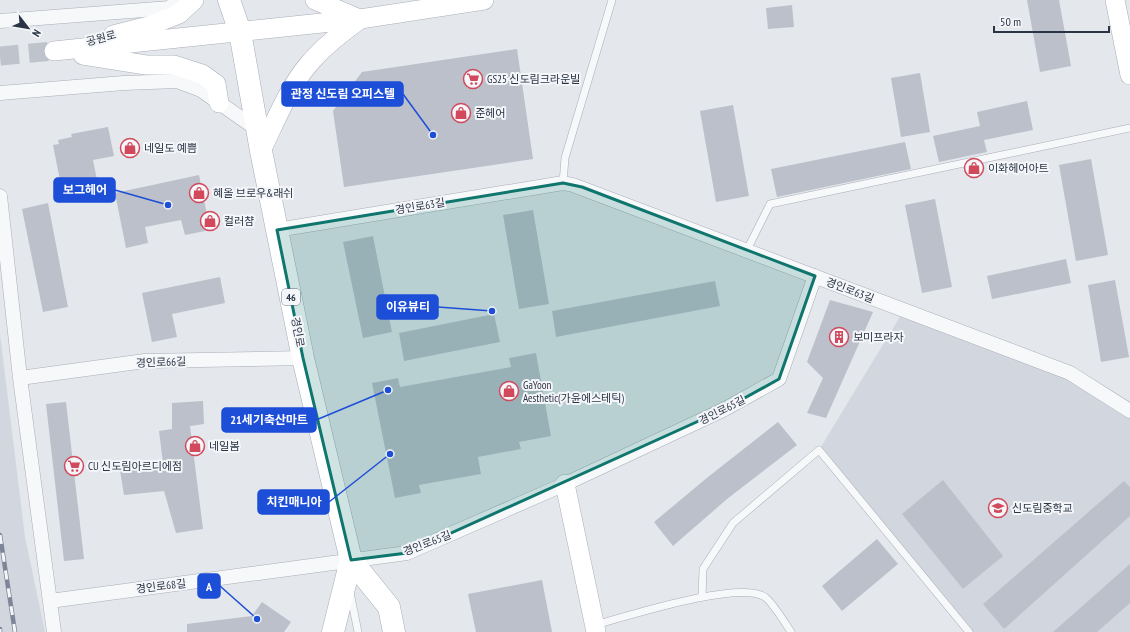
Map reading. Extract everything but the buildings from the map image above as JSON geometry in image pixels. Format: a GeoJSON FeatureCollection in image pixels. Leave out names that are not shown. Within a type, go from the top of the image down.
{"type":"FeatureCollection","features":[{"type":"Feature","properties":{"kind":"main road","name":"경인로"},"geometry":{"type":"LineString","coordinates":[[229,0],[240,32],[277,230],[296,320],[302,358],[349,567],[333,632]]}},
{"type":"Feature","properties":{"kind":"main road","name":"경인로"},"geometry":{"type":"LineString","coordinates":[[240,32],[242,0]]}},
{"type":"Feature","properties":{"kind":"main road","name":"경인로"},"geometry":{"type":"LineString","coordinates":[[349,567],[389,607],[394,632]]}},
{"type":"Feature","properties":{"kind":"street"},"geometry":{"type":"LineString","coordinates":[[0,21],[170,8],[177,0]]}},
{"type":"Feature","properties":{"kind":"street","name":"공원로"},"geometry":{"type":"LineString","coordinates":[[54,51],[149,26],[179,14],[194,0]]}},
{"type":"Feature","properties":{"kind":"street"},"geometry":{"type":"LineString","coordinates":[[315,0],[360,19]]}},
{"type":"Feature","properties":{"kind":"street"},"geometry":{"type":"LineString","coordinates":[[54,51],[360,19],[402,6],[484,0]]}},
{"type":"Feature","properties":{"kind":"street"},"geometry":{"type":"LineString","coordinates":[[1115,0],[1130,75]]}},
{"type":"Feature","properties":{"kind":"street"},"geometry":{"type":"LineString","coordinates":[[0,93],[124,83],[177,81],[201,90],[220,102],[260,140],[308,66],[332,40],[360,19]]}},
{"type":"Feature","properties":{"kind":"street"},"geometry":{"type":"LineString","coordinates":[[54,51],[146,65],[174,65],[202,74],[216,84],[220,102]]}},
{"type":"Feature","properties":{"kind":"street","name":"경인로63길"},"geometry":{"type":"LineString","coordinates":[[277,230],[563,183],[582,187],[1070,373],[1130,412]]}},
{"type":"Feature","properties":{"kind":"street"},"geometry":{"type":"LineString","coordinates":[[0,196],[20,378],[54,632]]}},
{"type":"Feature","properties":{"kind":"street","name":"경인로65길"},"geometry":{"type":"LineString","coordinates":[[349,567],[407,554],[565,484],[723,410],[779,379],[815,276]]}},
{"type":"Feature","properties":{"kind":"street","name":"경인로66길"},"geometry":{"type":"LineString","coordinates":[[20,378],[145,361],[302,358]]}},
{"type":"Feature","properties":{"kind":"street"},"geometry":{"type":"LineString","coordinates":[[565,484],[595,629]]}},
{"type":"Feature","properties":{"kind":"street","name":"경인로68길"},"geometry":{"type":"LineString","coordinates":[[50,601],[290,570],[349,567]]}},
{"type":"Feature","properties":{"kind":"lane"},"geometry":{"type":"LineString","coordinates":[[563,183],[565,158],[612,0]]}},
{"type":"Feature","properties":{"kind":"lane"},"geometry":{"type":"LineString","coordinates":[[747,250],[770,204],[1130,128]]}},
{"type":"Feature","properties":{"kind":"lane"},"geometry":{"type":"LineString","coordinates":[[702,597],[703,569],[733,522],[819,450],[969,632]]}},
{"type":"Feature","properties":{"kind":"lane"},"geometry":{"type":"LineString","coordinates":[[349,567],[358,632]]}},
{"type":"Feature","properties":{"kind":"lane"},"geometry":{"type":"LineString","coordinates":[[595,629],[702,597],[752,592],[766,598],[791,632]]}},
{"type":"Feature","properties":{"kind":"highlighted area"},"geometry":{"type":"Polygon","coordinates":[[[563,183],[582,187],[815,276],[779,379],[723,410],[407,553],[351,560],[303,358],[277,230],[563,183]]]}},
{"type":"Feature","properties":{"kind":"shaded area","name":"신도림중학교"},"geometry":{"type":"Polygon","coordinates":[[[904,310],[1070,373],[1130,411],[1130,632],[969,632],[819,450],[904,310]]]}},
{"type":"Feature","properties":{"kind":"shaded area"},"geometry":{"type":"Polygon","coordinates":[[[0,334],[25,537],[45,632],[0,632],[0,334]]]}},
{"type":"Feature","properties":{"kind":"tunnel"},"geometry":{"type":"LineString","coordinates":[[0,56],[54,51]]}},
{"type":"Feature","properties":{"kind":"railway"},"geometry":{"type":"LineString","coordinates":[[0,535],[15,632]]}},
{"type":"Feature","properties":{"kind":"place","name":"GS25 신도림크라운빌"},"geometry":{"type":"Point","coordinates":[473,79]}},
{"type":"Feature","properties":{"kind":"place","name":"준헤어"},"geometry":{"type":"Point","coordinates":[461,113]}},
{"type":"Feature","properties":{"kind":"place","name":"관정 신도림 오피스텔"},"geometry":{"type":"Point","coordinates":[433,135]}},
{"type":"Feature","properties":{"kind":"place","name":"네일도 예쁨"},"geometry":{"type":"Point","coordinates":[130,148]}},
{"type":"Feature","properties":{"kind":"place","name":"이화헤어아트"},"geometry":{"type":"Point","coordinates":[974,168]}},
{"type":"Feature","properties":{"kind":"place","name":"혜올 브로우&래쉬"},"geometry":{"type":"Point","coordinates":[199,193]}},
{"type":"Feature","properties":{"kind":"place","name":"보그헤어"},"geometry":{"type":"Point","coordinates":[168,205]}},
{"type":"Feature","properties":{"kind":"place","name":"컬러챰"},"geometry":{"type":"Point","coordinates":[210,221]}},
{"type":"Feature","properties":{"kind":"place","name":"이유뷰티"},"geometry":{"type":"Point","coordinates":[492,311]}},
{"type":"Feature","properties":{"kind":"place","name":"보미프라자"},"geometry":{"type":"Point","coordinates":[839,337]}},
{"type":"Feature","properties":{"kind":"place","name":"21세기축산마트"},"geometry":{"type":"Point","coordinates":[388,390]}},
{"type":"Feature","properties":{"kind":"place","name":"GaYoon Aesthetic(가윤에스테틱)"},"geometry":{"type":"Point","coordinates":[509,391]}},
{"type":"Feature","properties":{"kind":"place","name":"네일봄"},"geometry":{"type":"Point","coordinates":[195,446]}},
{"type":"Feature","properties":{"kind":"place","name":"치킨매니아"},"geometry":{"type":"Point","coordinates":[390,454]}},
{"type":"Feature","properties":{"kind":"place","name":"CU 신도림아르디에점"},"geometry":{"type":"Point","coordinates":[74,466]}},
{"type":"Feature","properties":{"kind":"place","name":"신도림중학교"},"geometry":{"type":"Point","coordinates":[998,508]}},
{"type":"Feature","properties":{"kind":"place","name":"A"},"geometry":{"type":"Point","coordinates":[257,619]}}]}
